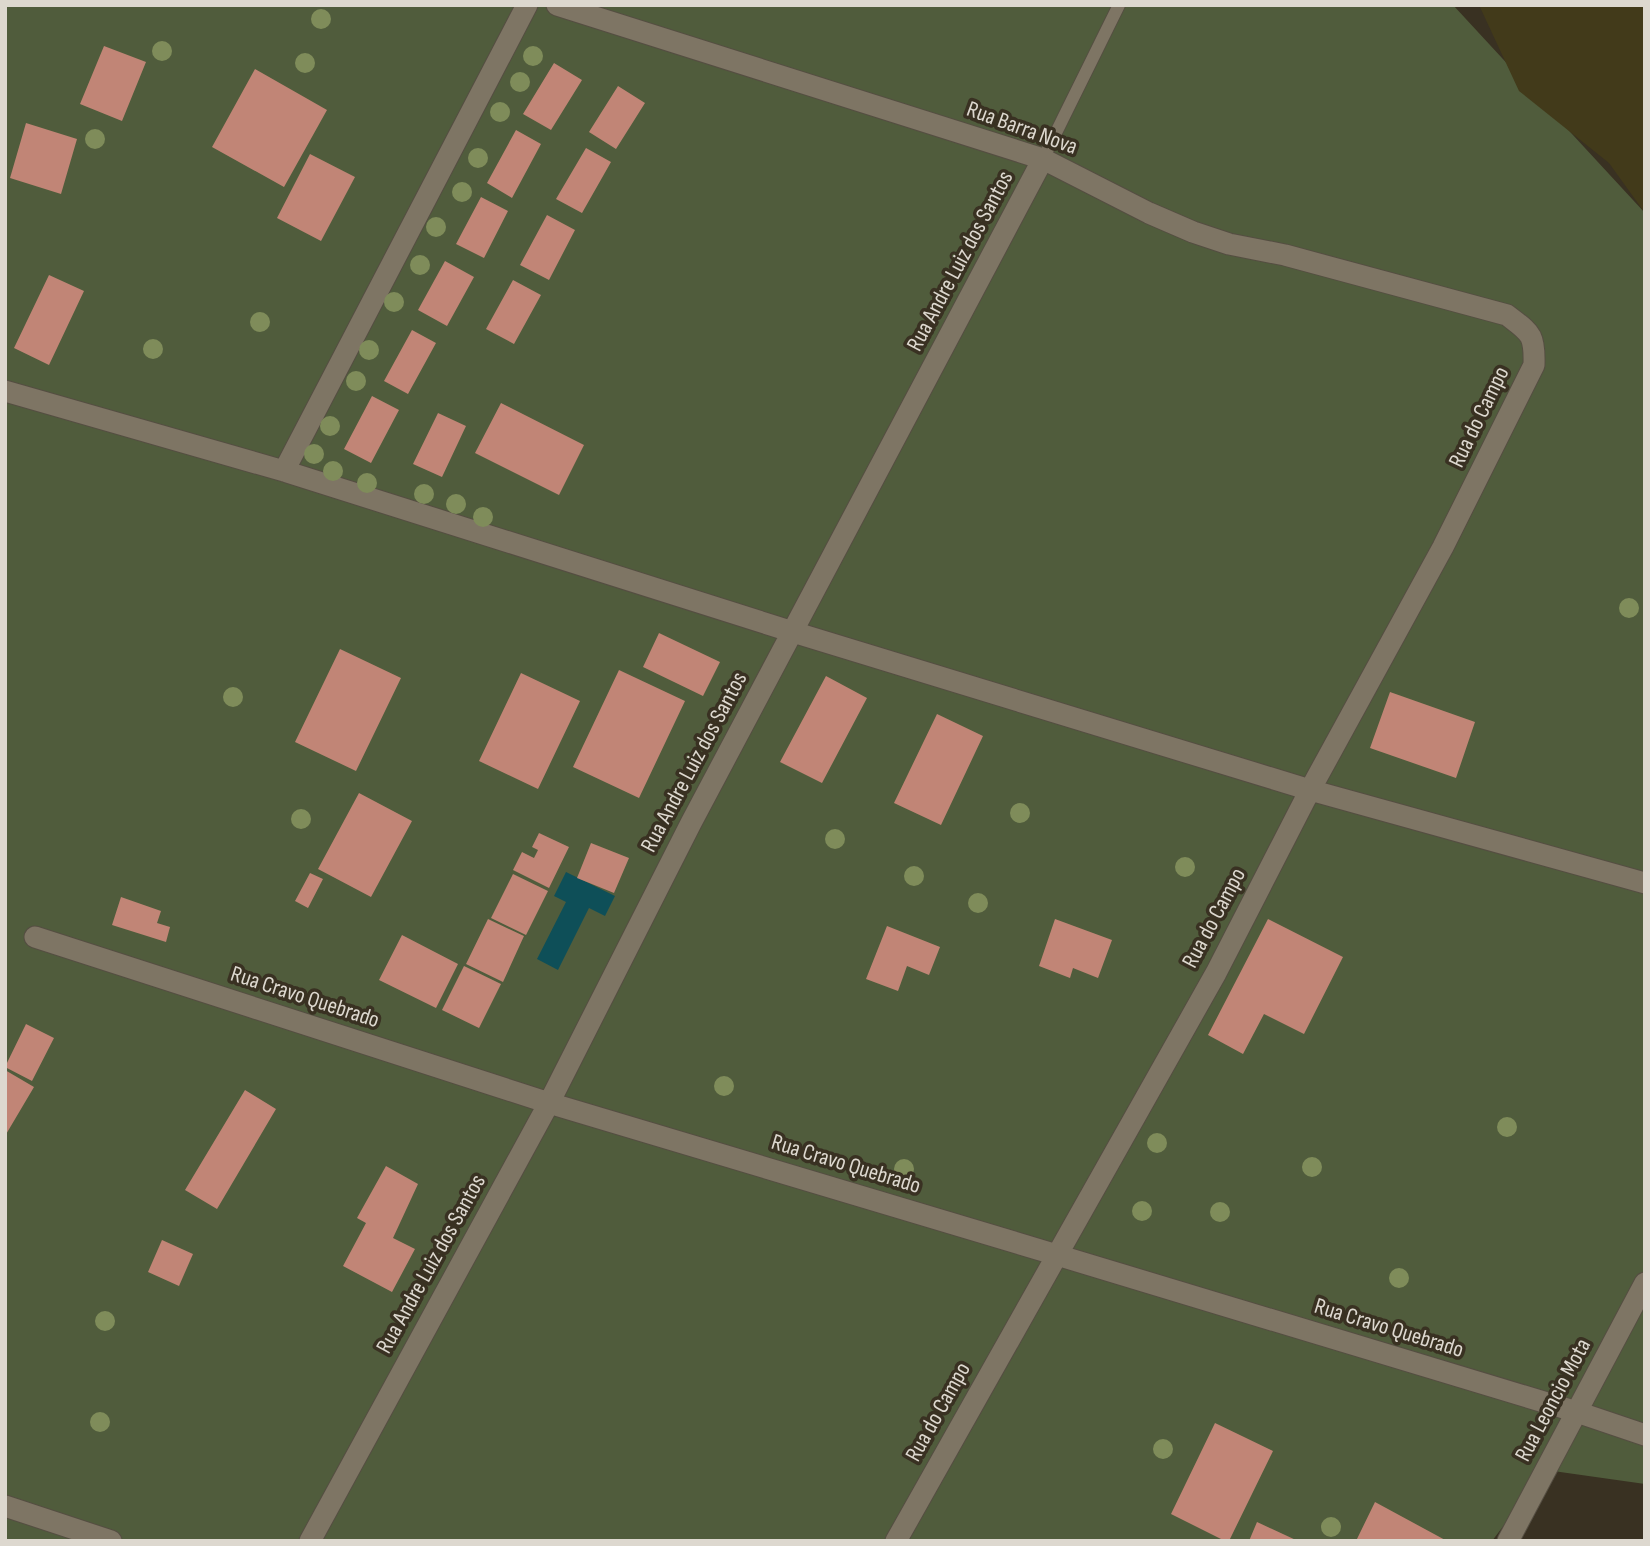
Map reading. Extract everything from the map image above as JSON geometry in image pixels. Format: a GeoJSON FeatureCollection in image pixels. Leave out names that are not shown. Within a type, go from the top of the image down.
{"type":"FeatureCollection","features":[{"type":"Feature","properties":{"kind":"street"},"geometry":{"type":"LineString","coordinates":[[284,471],[527,5]]}},
{"type":"Feature","properties":{"kind":"street","name":"Rua Barra Nova"},"geometry":{"type":"LineString","coordinates":[[557,5],[1044,159],[1149,213],[1229,244],[1285,255],[1507,315]]}},
{"type":"Feature","properties":{"kind":"street","name":"Rua Andre Luiz dos Santos"},"geometry":{"type":"LineString","coordinates":[[310,1541],[549,1103],[691,823],[1044,159]]}},
{"type":"Feature","properties":{"kind":"street","name":"Rua do Campo"},"geometry":{"type":"LineString","coordinates":[[896,1541],[1216,974],[1310,790],[1443,547],[1534,365],[1534,343],[1526,330],[1507,315]]}},
{"type":"Feature","properties":{"kind":"street"},"geometry":{"type":"LineString","coordinates":[[5,391],[284,471],[793,632],[1310,790],[1645,883]]}},
{"type":"Feature","properties":{"kind":"street","name":"Rua Cravo Quebrado"},"geometry":{"type":"LineString","coordinates":[[35,937],[549,1103],[1577,1412],[1645,1435]]}},
{"type":"Feature","properties":{"kind":"street","name":"Rua Leoncio Mota"},"geometry":{"type":"LineString","coordinates":[[1508,1541],[1645,1283]]}},
{"type":"Feature","properties":{"kind":"street"},"geometry":{"type":"LineString","coordinates":[[5,1506],[111,1541]]}},
{"type":"Feature","properties":{"kind":"lane","name":"Rua Andre Luiz dos Santos"},"geometry":{"type":"LineString","coordinates":[[1044,159],[1119,5]]}},
{"type":"Feature","properties":{"kind":"green space"},"geometry":{"type":"Polygon","coordinates":[[[5,5],[1453,5],[1645,213],[1645,1484],[1546,1470],[1492,1541],[5,1541],[5,5]]]}},
{"type":"Feature","properties":{"kind":"sand"},"geometry":{"type":"Polygon","coordinates":[[[1479,5],[1645,5],[1645,213],[1609,163],[1519,91],[1479,5]]]}},
{"type":"Feature","properties":{"kind":"water"},"geometry":{"type":"Polygon","coordinates":[[[566,872],[615,896],[605,916],[589,908],[558,970],[537,959],[566,902],[554,896],[566,872]]]}},
{"type":"Feature","properties":{"kind":"building"},"geometry":{"type":"Polygon","coordinates":[[[104,46],[146,62],[122,121],[80,104],[104,46]]]}},
{"type":"Feature","properties":{"kind":"building"},"geometry":{"type":"Polygon","coordinates":[[[554,63],[582,80],[551,130],[523,114],[554,63]]]}},
{"type":"Feature","properties":{"kind":"building"},"geometry":{"type":"Polygon","coordinates":[[[255,69],[327,110],[284,187],[212,147],[255,69]]]}},
{"type":"Feature","properties":{"kind":"building"},"geometry":{"type":"Polygon","coordinates":[[[618,86],[645,103],[616,149],[589,132],[618,86]]]}},
{"type":"Feature","properties":{"kind":"building"},"geometry":{"type":"Polygon","coordinates":[[[26,123],[77,139],[61,194],[10,178],[26,123]]]}},
{"type":"Feature","properties":{"kind":"building"},"geometry":{"type":"Polygon","coordinates":[[[516,130],[541,144],[512,198],[487,183],[516,130]]]}},
{"type":"Feature","properties":{"kind":"building"},"geometry":{"type":"Polygon","coordinates":[[[586,148],[611,162],[582,213],[556,199],[586,148]]]}},
{"type":"Feature","properties":{"kind":"building"},"geometry":{"type":"Polygon","coordinates":[[[310,154],[355,177],[321,241],[277,218],[310,154]]]}},
{"type":"Feature","properties":{"kind":"building"},"geometry":{"type":"Polygon","coordinates":[[[481,197],[508,211],[484,258],[456,244],[481,197]]]}},
{"type":"Feature","properties":{"kind":"building"},"geometry":{"type":"Polygon","coordinates":[[[547,215],[575,230],[549,280],[520,265],[547,215]]]}},
{"type":"Feature","properties":{"kind":"building"},"geometry":{"type":"Polygon","coordinates":[[[445,261],[474,277],[447,326],[418,310],[445,261]]]}},
{"type":"Feature","properties":{"kind":"building"},"geometry":{"type":"Polygon","coordinates":[[[49,275],[84,291],[49,365],[14,348],[49,275]]]}},
{"type":"Feature","properties":{"kind":"building"},"geometry":{"type":"Polygon","coordinates":[[[513,280],[541,295],[514,344],[486,329],[513,280]]]}},
{"type":"Feature","properties":{"kind":"building"},"geometry":{"type":"Polygon","coordinates":[[[412,330],[436,343],[408,394],[384,381],[412,330]]]}},
{"type":"Feature","properties":{"kind":"building"},"geometry":{"type":"Polygon","coordinates":[[[372,396],[399,410],[371,463],[344,449],[372,396]]]}},
{"type":"Feature","properties":{"kind":"building"},"geometry":{"type":"Polygon","coordinates":[[[501,403],[584,445],[559,495],[475,453],[501,403]]]}},
{"type":"Feature","properties":{"kind":"building"},"geometry":{"type":"Polygon","coordinates":[[[438,413],[466,426],[442,477],[413,464],[438,413]]]}},
{"type":"Feature","properties":{"kind":"building"},"geometry":{"type":"Polygon","coordinates":[[[659,633],[720,662],[703,696],[643,667],[659,633]]]}},
{"type":"Feature","properties":{"kind":"building"},"geometry":{"type":"Polygon","coordinates":[[[340,649],[401,678],[356,771],[295,742],[340,649]]]}},
{"type":"Feature","properties":{"kind":"building"},"geometry":{"type":"Polygon","coordinates":[[[619,670],[685,701],[639,798],[573,767],[619,670]]]}},
{"type":"Feature","properties":{"kind":"building"},"geometry":{"type":"Polygon","coordinates":[[[521,673],[580,701],[538,789],[479,761],[521,673]]]}},
{"type":"Feature","properties":{"kind":"building"},"geometry":{"type":"Polygon","coordinates":[[[826,676],[867,698],[822,783],[780,762],[826,676]]]}},
{"type":"Feature","properties":{"kind":"building"},"geometry":{"type":"Polygon","coordinates":[[[1390,692],[1475,722],[1456,778],[1370,748],[1390,692]]]}},
{"type":"Feature","properties":{"kind":"building"},"geometry":{"type":"Polygon","coordinates":[[[937,714],[983,736],[941,825],[894,803],[937,714]]]}},
{"type":"Feature","properties":{"kind":"building"},"geometry":{"type":"Polygon","coordinates":[[[359,793],[412,821],[371,897],[318,869],[359,793]]]}},
{"type":"Feature","properties":{"kind":"building"},"geometry":{"type":"Polygon","coordinates":[[[539,833],[569,847],[549,888],[513,870],[522,852],[534,858],[538,850],[532,847],[539,833]]]}},
{"type":"Feature","properties":{"kind":"building"},"geometry":{"type":"Polygon","coordinates":[[[591,843],[629,858],[614,893],[577,878],[591,843]]]}},
{"type":"Feature","properties":{"kind":"building"},"geometry":{"type":"Polygon","coordinates":[[[310,873],[323,879],[308,908],[295,901],[310,873]]]}},
{"type":"Feature","properties":{"kind":"building"},"geometry":{"type":"Polygon","coordinates":[[[513,874],[548,891],[526,935],[491,918],[513,874]]]}},
{"type":"Feature","properties":{"kind":"building"},"geometry":{"type":"Polygon","coordinates":[[[121,897],[161,911],[157,923],[170,927],[166,942],[112,925],[121,897]]]}},
{"type":"Feature","properties":{"kind":"building"},"geometry":{"type":"Polygon","coordinates":[[[488,919],[524,936],[503,982],[466,964],[488,919]]]}},
{"type":"Feature","properties":{"kind":"building"},"geometry":{"type":"Polygon","coordinates":[[[1055,919],[1112,940],[1098,978],[1073,968],[1070,978],[1039,966],[1055,919]]]}},
{"type":"Feature","properties":{"kind":"building"},"geometry":{"type":"Polygon","coordinates":[[[1268,919],[1343,957],[1304,1034],[1264,1014],[1243,1054],[1208,1035],[1268,919]]]}},
{"type":"Feature","properties":{"kind":"building"},"geometry":{"type":"Polygon","coordinates":[[[887,926],[940,947],[929,975],[907,966],[898,991],[866,979],[887,926]]]}},
{"type":"Feature","properties":{"kind":"building"},"geometry":{"type":"Polygon","coordinates":[[[402,935],[458,964],[436,1008],[379,980],[402,935]]]}},
{"type":"Feature","properties":{"kind":"building"},"geometry":{"type":"Polygon","coordinates":[[[464,966],[501,984],[479,1028],[442,1010],[464,966]]]}},
{"type":"Feature","properties":{"kind":"building"},"geometry":{"type":"Polygon","coordinates":[[[26,1024],[54,1038],[32,1081],[5,1067],[26,1024]]]}},
{"type":"Feature","properties":{"kind":"building"},"geometry":{"type":"Polygon","coordinates":[[[5,1070],[34,1087],[5,1136],[5,1070]]]}},
{"type":"Feature","properties":{"kind":"building"},"geometry":{"type":"Polygon","coordinates":[[[245,1090],[276,1109],[217,1209],[185,1190],[245,1090]]]}},
{"type":"Feature","properties":{"kind":"building"},"geometry":{"type":"Polygon","coordinates":[[[386,1166],[418,1184],[393,1238],[415,1249],[392,1292],[343,1266],[366,1223],[357,1218],[386,1166]]]}},
{"type":"Feature","properties":{"kind":"building"},"geometry":{"type":"Polygon","coordinates":[[[162,1240],[193,1254],[179,1286],[148,1272],[162,1240]]]}},
{"type":"Feature","properties":{"kind":"building"},"geometry":{"type":"Polygon","coordinates":[[[1215,1423],[1273,1451],[1229,1541],[1171,1514],[1215,1423]]]}},
{"type":"Feature","properties":{"kind":"building"},"geometry":{"type":"Polygon","coordinates":[[[1375,1502],[1447,1541],[1356,1541],[1375,1502]]]}},
{"type":"Feature","properties":{"kind":"building"},"geometry":{"type":"Polygon","coordinates":[[[1257,1522],[1298,1541],[1249,1541],[1257,1522]]]}}]}
